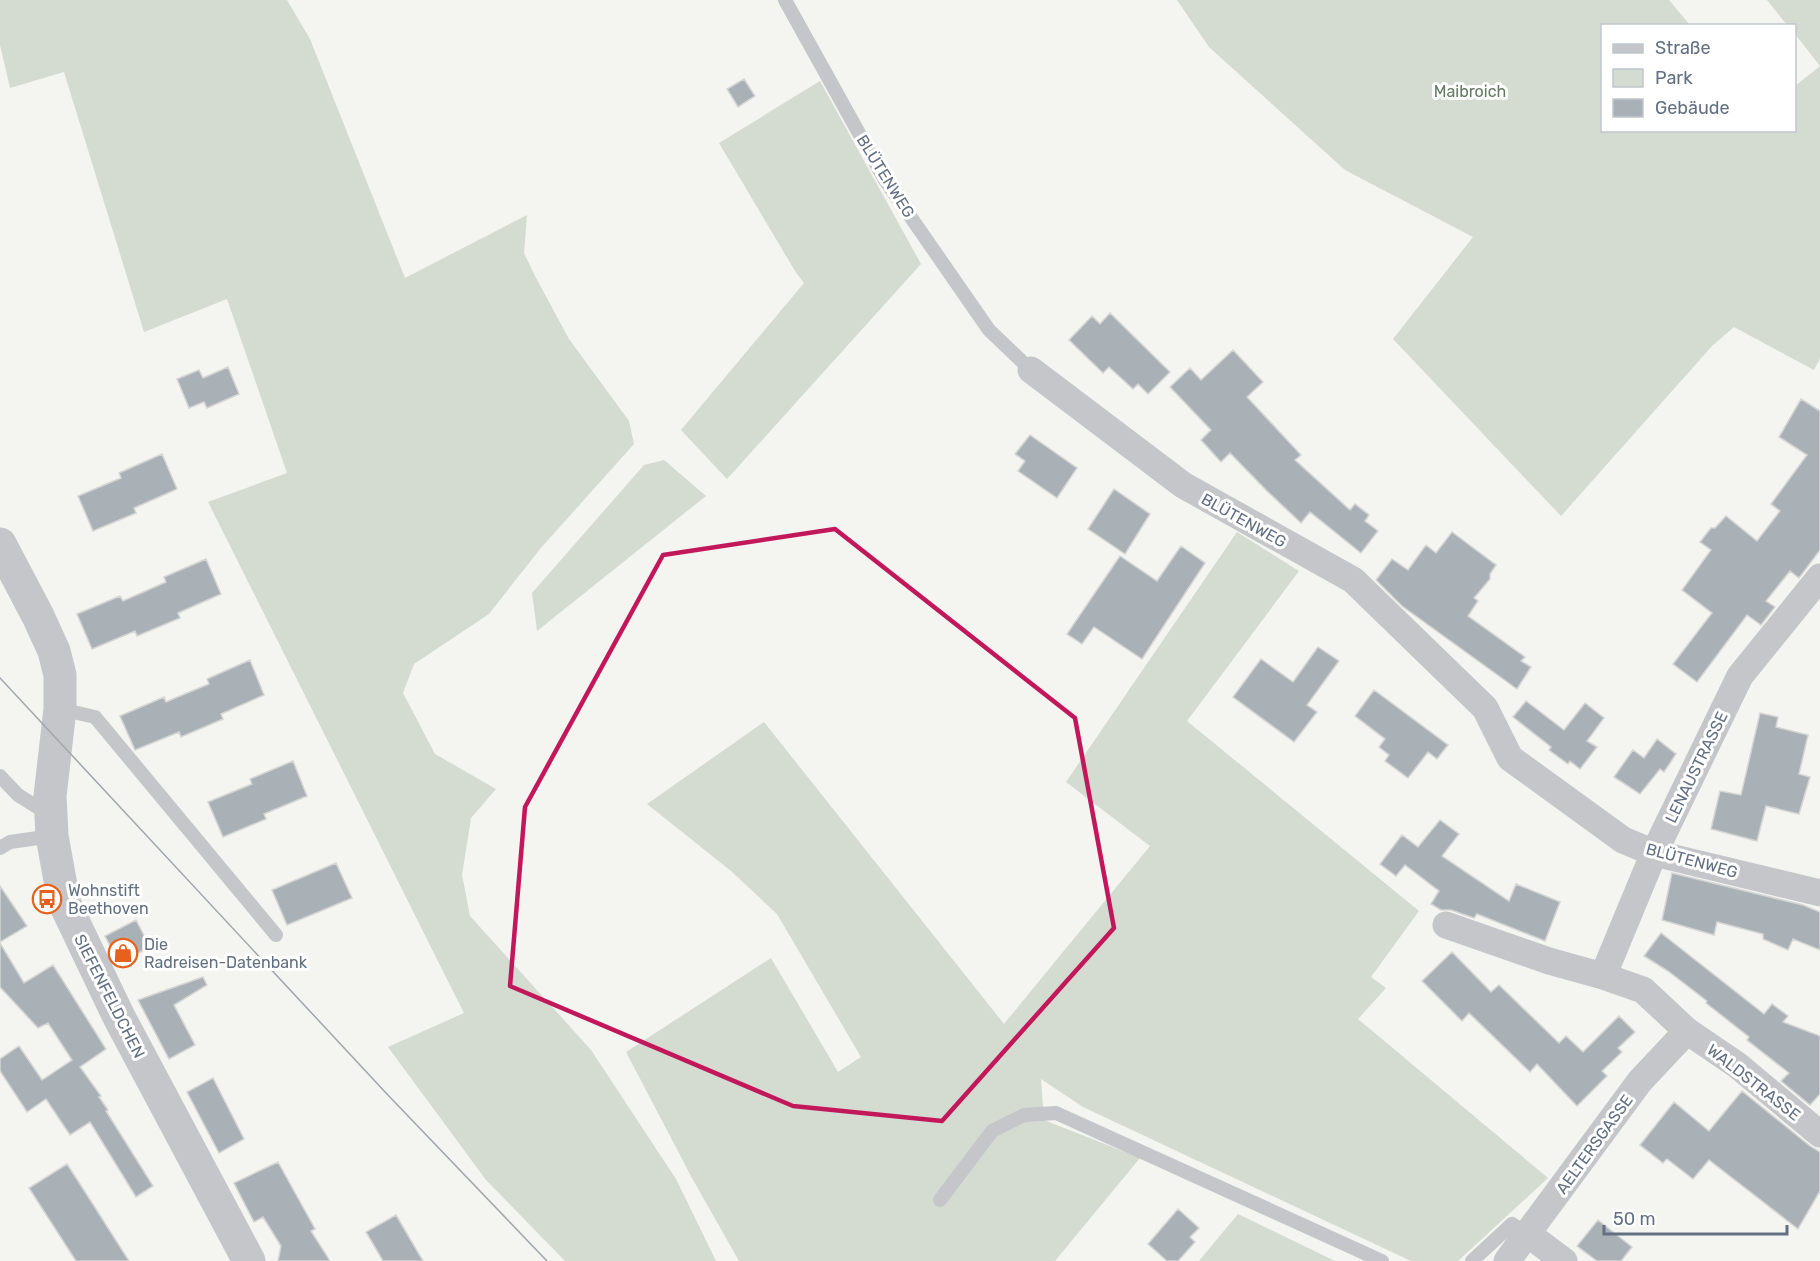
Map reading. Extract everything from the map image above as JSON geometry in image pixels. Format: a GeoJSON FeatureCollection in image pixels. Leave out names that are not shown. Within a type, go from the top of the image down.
{"type":"FeatureCollection","features":[{"type":"Feature","properties":{"kind":"street","name":"BLÜTENWEG"},"geometry":{"type":"LineString","coordinates":[[1031,370],[1183,485],[1353,580],[1485,708],[1510,758],[1623,840],[1654,853],[1820,893]]}},
{"type":"Feature","properties":{"kind":"street","name":"SIEFENFELDCHEN"},"geometry":{"type":"LineString","coordinates":[[0,544],[38,616],[54,651],[60,675],[60,709],[50,796],[52,826],[64,902],[119,1017],[249,1261]]}},
{"type":"Feature","properties":{"kind":"street","name":"LENAUSTRASSE"},"geometry":{"type":"LineString","coordinates":[[1603,976],[1654,853],[1740,676],[1820,577]]}},
{"type":"Feature","properties":{"kind":"street"},"geometry":{"type":"LineString","coordinates":[[1446,925],[1549,961],[1643,990],[1687,1031]]}},
{"type":"Feature","properties":{"kind":"street","name":"WALDSTRASSE"},"geometry":{"type":"LineString","coordinates":[[1687,1031],[1737,1065],[1820,1134]]}},
{"type":"Feature","properties":{"kind":"street","name":"AELTERSGASSE"},"geometry":{"type":"LineString","coordinates":[[1507,1261],[1640,1081],[1687,1031]]}},
{"type":"Feature","properties":{"kind":"street"},"geometry":{"type":"LineString","coordinates":[[1528,1234],[1564,1261]]}},
{"type":"Feature","properties":{"kind":"lane","name":"BLÜTENWEG"},"geometry":{"type":"LineString","coordinates":[[784,0],[885,180],[989,330],[1031,370]]}},
{"type":"Feature","properties":{"kind":"lane"},"geometry":{"type":"LineString","coordinates":[[60,709],[95,717],[276,935]]}},
{"type":"Feature","properties":{"kind":"lane"},"geometry":{"type":"LineString","coordinates":[[0,776],[52,826],[0,848]]}},
{"type":"Feature","properties":{"kind":"lane"},"geometry":{"type":"LineString","coordinates":[[940,1200],[992,1131],[1024,1115],[1056,1113],[1382,1261]]}},
{"type":"Feature","properties":{"kind":"lane"},"geometry":{"type":"LineString","coordinates":[[1472,1261],[1512,1224],[1528,1234]]}},
{"type":"Feature","properties":{"kind":"highlighted area"},"geometry":{"type":"Polygon","coordinates":[[[835,529],[1075,718],[1114,928],[942,1121],[793,1106],[510,986],[525,807],[663,555],[835,529]]]}},
{"type":"Feature","properties":{"kind":"green space"},"geometry":{"type":"Polygon","coordinates":[[[0,0],[287,0],[310,39],[405,278],[527,215],[524,253],[569,339],[629,421],[634,444],[540,549],[489,614],[414,664],[403,693],[435,754],[496,789],[471,818],[462,875],[470,916],[591,1050],[676,1179],[716,1261],[565,1261],[486,1180],[388,1047],[464,1013],[208,502],[287,473],[227,299],[144,332],[64,72],[10,88],[0,45],[0,0]]]}},
{"type":"Feature","properties":{"kind":"green space","name":"Maibroich"},"geometry":{"type":"Polygon","coordinates":[[[1177,0],[1669,0],[1689,24],[1601,24],[1601,132],[1796,132],[1796,85],[1820,66],[1820,358],[1814,370],[1734,327],[1712,346],[1561,516],[1393,339],[1473,237],[1345,170],[1209,47],[1177,0]]]}},
{"type":"Feature","properties":{"kind":"green space"},"geometry":{"type":"Polygon","coordinates":[[[1767,0],[1820,0],[1820,66],[1796,35],[1796,24],[1786,24],[1767,0]]]}},
{"type":"Feature","properties":{"kind":"green space"},"geometry":{"type":"Polygon","coordinates":[[[820,81],[921,264],[727,479],[681,430],[804,283],[719,143],[820,81]]]}},
{"type":"Feature","properties":{"kind":"green space"},"geometry":{"type":"Polygon","coordinates":[[[664,460],[706,496],[537,631],[532,593],[644,465],[664,460]]]}},
{"type":"Feature","properties":{"kind":"green space"},"geometry":{"type":"Polygon","coordinates":[[[1237,532],[1299,571],[1187,721],[1419,911],[1371,977],[1386,988],[1358,1019],[1548,1178],[1458,1261],[1411,1261],[1083,1107],[1041,1079],[1044,1120],[1140,1158],[1055,1261],[739,1261],[692,1178],[626,1052],[771,958],[838,1072],[861,1057],[777,914],[731,871],[647,804],[764,722],[1004,1024],[1150,846],[1066,782],[1237,532]]]}},
{"type":"Feature","properties":{"kind":"green space"},"geometry":{"type":"Polygon","coordinates":[[[1238,1214],[1335,1261],[1199,1261],[1238,1214]]]}},
{"type":"Feature","properties":{"kind":"building"},"geometry":{"type":"Polygon","coordinates":[[[744,79],[755,96],[738,107],[727,89],[744,79]]]}},
{"type":"Feature","properties":{"kind":"building"},"geometry":{"type":"Polygon","coordinates":[[[1110,313],[1170,372],[1148,394],[1138,384],[1133,389],[1109,367],[1103,373],[1069,340],[1092,316],[1100,324],[1110,313]]]}},
{"type":"Feature","properties":{"kind":"building"},"geometry":{"type":"Polygon","coordinates":[[[1233,350],[1263,382],[1247,397],[1301,455],[1295,460],[1350,510],[1355,504],[1369,515],[1365,521],[1378,531],[1361,553],[1310,512],[1301,523],[1230,453],[1221,462],[1201,440],[1211,430],[1170,387],[1190,368],[1201,380],[1233,350]]]}},
{"type":"Feature","properties":{"kind":"building"},"geometry":{"type":"Polygon","coordinates":[[[228,367],[239,394],[207,408],[204,402],[189,408],[177,379],[199,370],[203,378],[228,367]]]}},
{"type":"Feature","properties":{"kind":"building"},"geometry":{"type":"Polygon","coordinates":[[[1801,399],[1820,411],[1820,550],[1799,578],[1790,571],[1766,601],[1775,607],[1761,625],[1747,615],[1697,682],[1673,664],[1712,613],[1682,590],[1711,550],[1700,542],[1711,528],[1715,528],[1726,516],[1757,541],[1780,511],[1771,504],[1807,455],[1779,437],[1801,399]]]}},
{"type":"Feature","properties":{"kind":"building"},"geometry":{"type":"Polygon","coordinates":[[[1030,435],[1077,468],[1057,498],[1018,471],[1025,461],[1015,454],[1030,435]]]}},
{"type":"Feature","properties":{"kind":"building"},"geometry":{"type":"Polygon","coordinates":[[[162,454],[177,489],[134,508],[136,513],[93,531],[78,496],[121,478],[119,473],[162,454]]]}},
{"type":"Feature","properties":{"kind":"building"},"geometry":{"type":"Polygon","coordinates":[[[1114,489],[1150,514],[1125,554],[1088,529],[1114,489]]]}},
{"type":"Feature","properties":{"kind":"building"},"geometry":{"type":"Polygon","coordinates":[[[1452,532],[1496,565],[1490,574],[1490,579],[1474,598],[1478,601],[1468,616],[1525,657],[1521,661],[1531,667],[1517,689],[1402,606],[1376,580],[1392,559],[1408,570],[1426,545],[1436,553],[1452,532]]]}},
{"type":"Feature","properties":{"kind":"building"},"geometry":{"type":"Polygon","coordinates":[[[1181,546],[1205,563],[1142,659],[1094,627],[1082,644],[1067,634],[1120,556],[1157,581],[1181,546]]]}},
{"type":"Feature","properties":{"kind":"building"},"geometry":{"type":"Polygon","coordinates":[[[206,559],[221,594],[178,613],[180,618],[137,636],[135,631],[92,649],[77,614],[120,596],[123,601],[166,582],[164,577],[206,559]]]}},
{"type":"Feature","properties":{"kind":"building"},"geometry":{"type":"Polygon","coordinates":[[[1318,647],[1339,661],[1307,705],[1317,712],[1294,742],[1233,697],[1261,659],[1293,682],[1318,647]]]}},
{"type":"Feature","properties":{"kind":"building"},"geometry":{"type":"Polygon","coordinates":[[[250,660],[264,695],[221,714],[223,719],[181,737],[179,732],[135,750],[120,716],[164,697],[166,702],[209,684],[207,679],[250,660]]]}},
{"type":"Feature","properties":{"kind":"building"},"geometry":{"type":"Polygon","coordinates":[[[1374,690],[1448,745],[1437,759],[1428,752],[1408,778],[1385,761],[1389,755],[1379,747],[1385,739],[1355,716],[1374,690]]]}},
{"type":"Feature","properties":{"kind":"building"},"geometry":{"type":"Polygon","coordinates":[[[1526,701],[1564,730],[1585,703],[1604,718],[1587,741],[1597,747],[1580,769],[1570,761],[1568,764],[1549,750],[1551,747],[1513,717],[1526,701]]]}},
{"type":"Feature","properties":{"kind":"building"},"geometry":{"type":"Polygon","coordinates":[[[1760,713],[1778,717],[1776,727],[1808,735],[1799,774],[1810,777],[1799,814],[1766,806],[1757,841],[1711,829],[1720,791],[1741,795],[1760,713]]]}},
{"type":"Feature","properties":{"kind":"building"},"geometry":{"type":"Polygon","coordinates":[[[1657,739],[1676,754],[1664,772],[1660,769],[1640,794],[1614,777],[1633,750],[1644,758],[1657,739]]]}},
{"type":"Feature","properties":{"kind":"building"},"geometry":{"type":"Polygon","coordinates":[[[293,761],[307,796],[264,814],[266,819],[223,837],[208,802],[252,784],[250,779],[293,761]]]}},
{"type":"Feature","properties":{"kind":"building"},"geometry":{"type":"Polygon","coordinates":[[[1440,820],[1459,834],[1442,856],[1509,901],[1516,884],[1560,902],[1545,941],[1477,914],[1474,918],[1451,910],[1441,910],[1431,904],[1439,891],[1405,865],[1396,876],[1380,864],[1402,835],[1418,847],[1440,820]]]}},
{"type":"Feature","properties":{"kind":"building"},"geometry":{"type":"Polygon","coordinates":[[[336,863],[352,898],[287,925],[272,890],[336,863]]]}},
{"type":"Feature","properties":{"kind":"building"},"geometry":{"type":"Polygon","coordinates":[[[1672,873],[1803,905],[1820,912],[1820,950],[1793,939],[1788,950],[1763,939],[1763,934],[1717,922],[1714,935],[1662,920],[1672,873]]]}},
{"type":"Feature","properties":{"kind":"building"},"geometry":{"type":"Polygon","coordinates":[[[0,886],[27,926],[0,942],[0,886]]]}},
{"type":"Feature","properties":{"kind":"building"},"geometry":{"type":"Polygon","coordinates":[[[136,920],[150,947],[119,963],[105,936],[136,920]]]}},
{"type":"Feature","properties":{"kind":"building"},"geometry":{"type":"Polygon","coordinates":[[[1661,933],[1764,1014],[1772,1004],[1788,1016],[1783,1022],[1820,1036],[1820,1094],[1810,1105],[1781,1081],[1789,1073],[1747,1040],[1749,1037],[1706,1003],[1707,1001],[1644,956],[1661,933]]]}},
{"type":"Feature","properties":{"kind":"building"},"geometry":{"type":"Polygon","coordinates":[[[0,943],[24,983],[53,965],[106,1049],[80,1067],[101,1096],[99,1097],[108,1110],[106,1111],[153,1186],[136,1197],[90,1122],[70,1135],[46,1099],[27,1112],[0,1071],[0,1059],[19,1046],[42,1080],[72,1060],[48,1023],[38,1028],[0,987],[0,943]]]}},
{"type":"Feature","properties":{"kind":"building"},"geometry":{"type":"Polygon","coordinates":[[[1452,952],[1491,992],[1499,985],[1559,1043],[1566,1036],[1583,1052],[1619,1016],[1635,1032],[1618,1048],[1622,1052],[1602,1071],[1607,1076],[1577,1106],[1537,1064],[1530,1072],[1469,1013],[1462,1021],[1422,981],[1452,952]]]}},
{"type":"Feature","properties":{"kind":"building"},"geometry":{"type":"Polygon","coordinates":[[[203,977],[207,985],[174,1005],[195,1045],[169,1059],[138,1000],[203,977]]]}},
{"type":"Feature","properties":{"kind":"building"},"geometry":{"type":"Polygon","coordinates":[[[213,1078],[244,1139],[219,1153],[187,1092],[213,1078]]]}},
{"type":"Feature","properties":{"kind":"building"},"geometry":{"type":"Polygon","coordinates":[[[1742,1091],[1820,1152],[1820,1191],[1798,1229],[1709,1160],[1693,1179],[1667,1159],[1663,1163],[1640,1145],[1674,1102],[1709,1131],[1742,1091]]]}},
{"type":"Feature","properties":{"kind":"building"},"geometry":{"type":"Polygon","coordinates":[[[278,1162],[315,1229],[311,1231],[330,1261],[278,1261],[281,1246],[263,1217],[254,1222],[234,1183],[278,1162]]]}},
{"type":"Feature","properties":{"kind":"building"},"geometry":{"type":"Polygon","coordinates":[[[67,1164],[129,1261],[76,1261],[29,1188],[67,1164]]]}},
{"type":"Feature","properties":{"kind":"building"},"geometry":{"type":"Polygon","coordinates":[[[1178,1209],[1199,1228],[1190,1237],[1195,1242],[1178,1261],[1167,1261],[1148,1244],[1178,1209]]]}},
{"type":"Feature","properties":{"kind":"building"},"geometry":{"type":"Polygon","coordinates":[[[396,1215],[423,1261],[383,1261],[366,1232],[396,1215]]]}},
{"type":"Feature","properties":{"kind":"building"},"geometry":{"type":"Polygon","coordinates":[[[1598,1220],[1632,1247],[1621,1261],[1597,1261],[1577,1246],[1598,1220]]]}},
{"type":"Feature","properties":{"kind":"tram line"},"geometry":{"type":"LineString","coordinates":[[0,678],[386,1093],[547,1261]]}},
{"type":"Feature","properties":{"kind":"place","name":"Wohnstift Beethoven"},"geometry":{"type":"Point","coordinates":[47,899]}},
{"type":"Feature","properties":{"kind":"place","name":"Die Radreisen-Datenbank"},"geometry":{"type":"Point","coordinates":[123,953]}}]}
